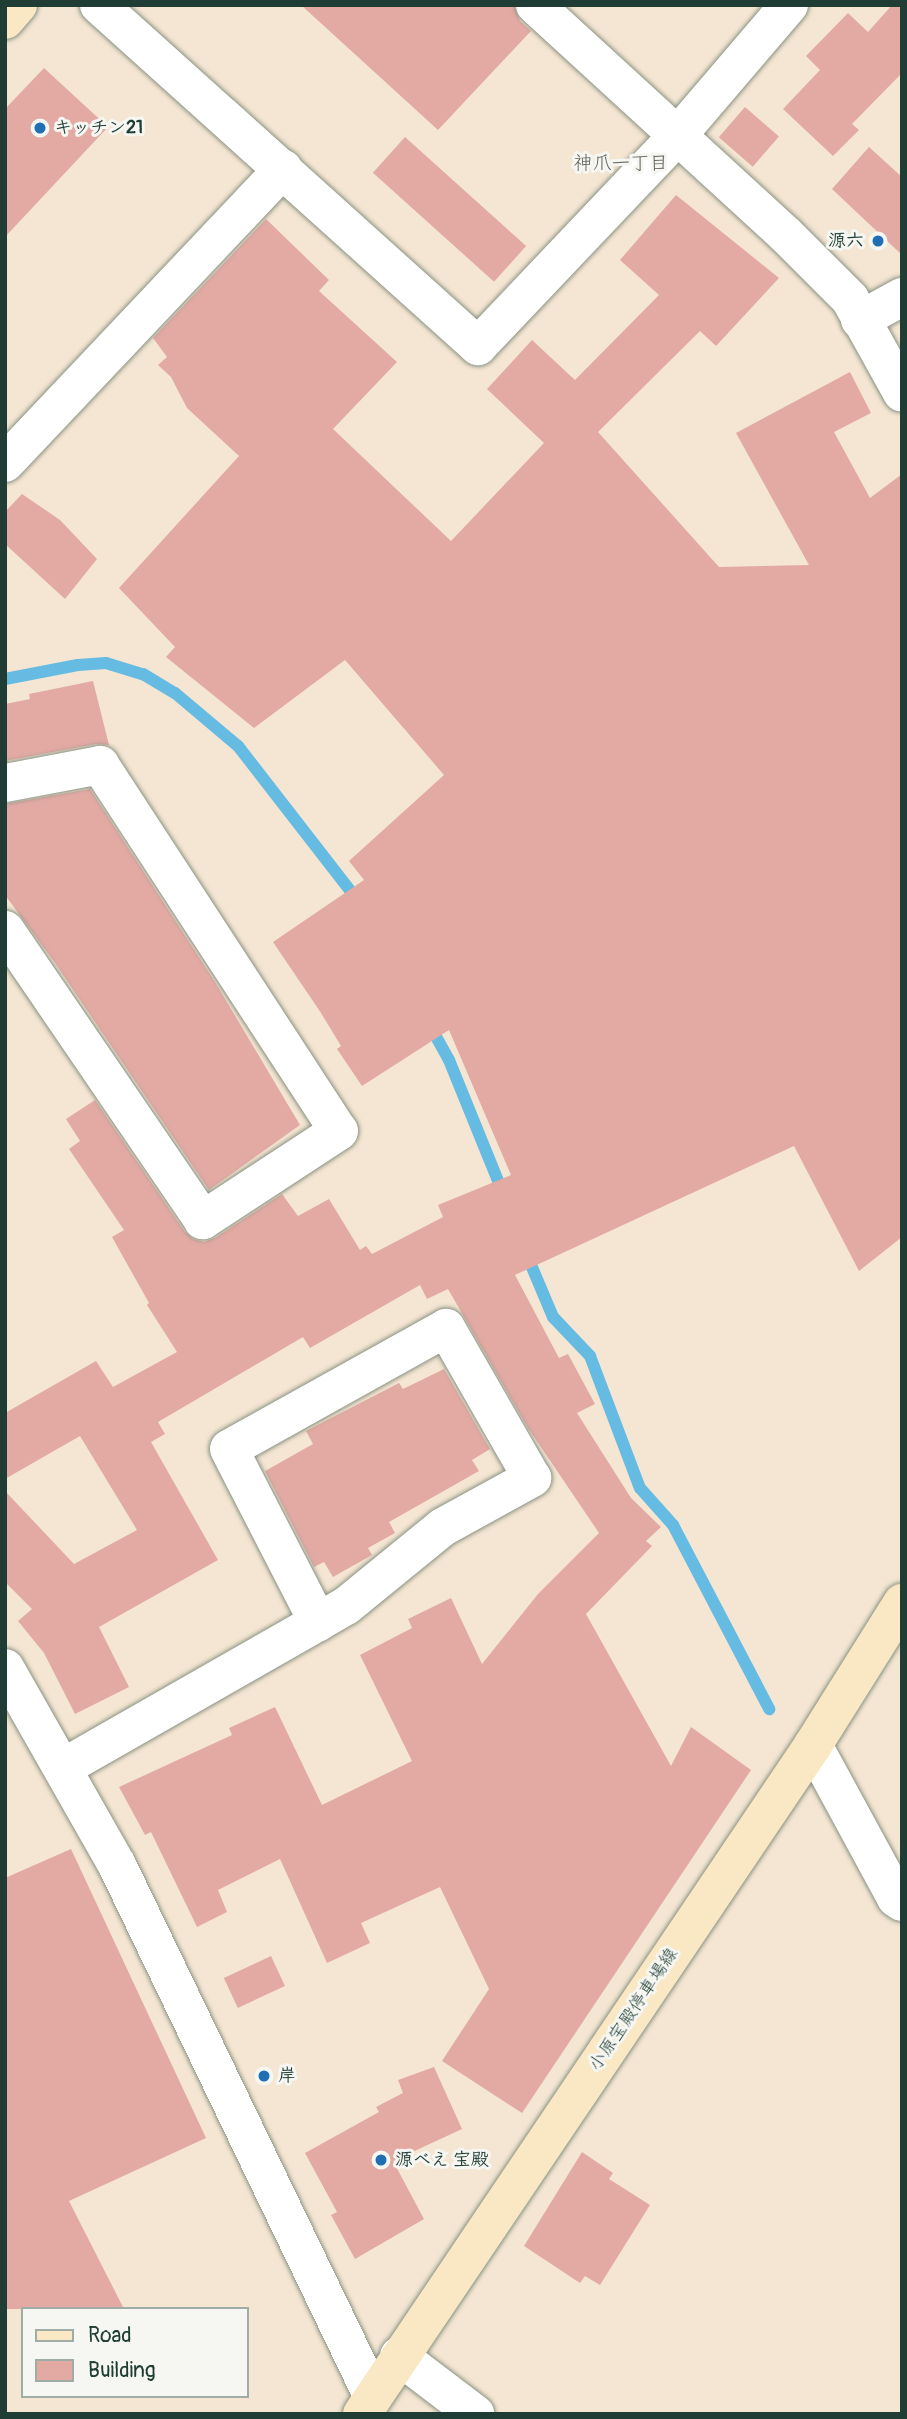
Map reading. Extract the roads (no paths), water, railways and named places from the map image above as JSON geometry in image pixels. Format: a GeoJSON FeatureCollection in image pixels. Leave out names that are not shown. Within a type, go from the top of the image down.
{"type":"FeatureCollection","features":[{"type":"Feature","properties":{"kind":"main road"},"geometry":{"type":"LineString","coordinates":[[5,19],[18,5]]}},
{"type":"Feature","properties":{"kind":"main road","name":"小原宝殿停車場線"},"geometry":{"type":"LineString","coordinates":[[367,2405],[813,1745],[902,1603]]}},
{"type":"Feature","properties":{"kind":"street"},"geometry":{"type":"LineString","coordinates":[[99,5],[478,346],[678,135],[789,5]]}},
{"type":"Feature","properties":{"kind":"street"},"geometry":{"type":"LineString","coordinates":[[535,5],[678,135],[850,299],[902,393]]}},
{"type":"Feature","properties":{"kind":"street"},"geometry":{"type":"LineString","coordinates":[[5,463],[284,169]]}},
{"type":"Feature","properties":{"kind":"street"},"geometry":{"type":"LineString","coordinates":[[860,320],[902,297]]}},
{"type":"Feature","properties":{"kind":"street"},"geometry":{"type":"LineString","coordinates":[[5,783],[100,765],[340,1131],[203,1220],[5,930]]}},
{"type":"Feature","properties":{"kind":"street"},"geometry":{"type":"LineString","coordinates":[[64,1767],[318,1622],[346,1606],[443,1527],[532,1478],[446,1328],[229,1449],[318,1622]]}},
{"type":"Feature","properties":{"kind":"street"},"geometry":{"type":"LineString","coordinates":[[5,1668],[64,1767],[117,1865],[367,2405]]}},
{"type":"Feature","properties":{"kind":"street"},"geometry":{"type":"LineString","coordinates":[[813,1745],[896,1898],[902,1902]]}},
{"type":"Feature","properties":{"kind":"street"},"geometry":{"type":"LineString","coordinates":[[399,2356],[475,2414]]}},
{"type":"Feature","properties":{"kind":"waterway"},"geometry":{"type":"LineString","coordinates":[[5,679],[78,665],[106,663],[143,674],[175,693],[238,746],[359,902]]}},
{"type":"Feature","properties":{"kind":"waterway"},"geometry":{"type":"LineString","coordinates":[[429,1024],[449,1060],[503,1193]]}},
{"type":"Feature","properties":{"kind":"waterway"},"geometry":{"type":"LineString","coordinates":[[526,1253],[553,1317],[590,1356],[640,1488],[673,1525],[769,1709]]}},
{"type":"Feature","properties":{"kind":"place","name":"キッチン21"},"geometry":{"type":"Point","coordinates":[40,128]}},
{"type":"Feature","properties":{"kind":"place","name":"源六"},"geometry":{"type":"Point","coordinates":[878,241]}},
{"type":"Feature","properties":{"kind":"place","name":"岸"},"geometry":{"type":"Point","coordinates":[264,2076]}},
{"type":"Feature","properties":{"kind":"place","name":"源べえ 宝殿"},"geometry":{"type":"Point","coordinates":[381,2160]}},
{"type":"Feature","properties":{"kind":"district","name":"神爪一丁目"},"geometry":{"type":"Point","coordinates":[621,164]}}]}
